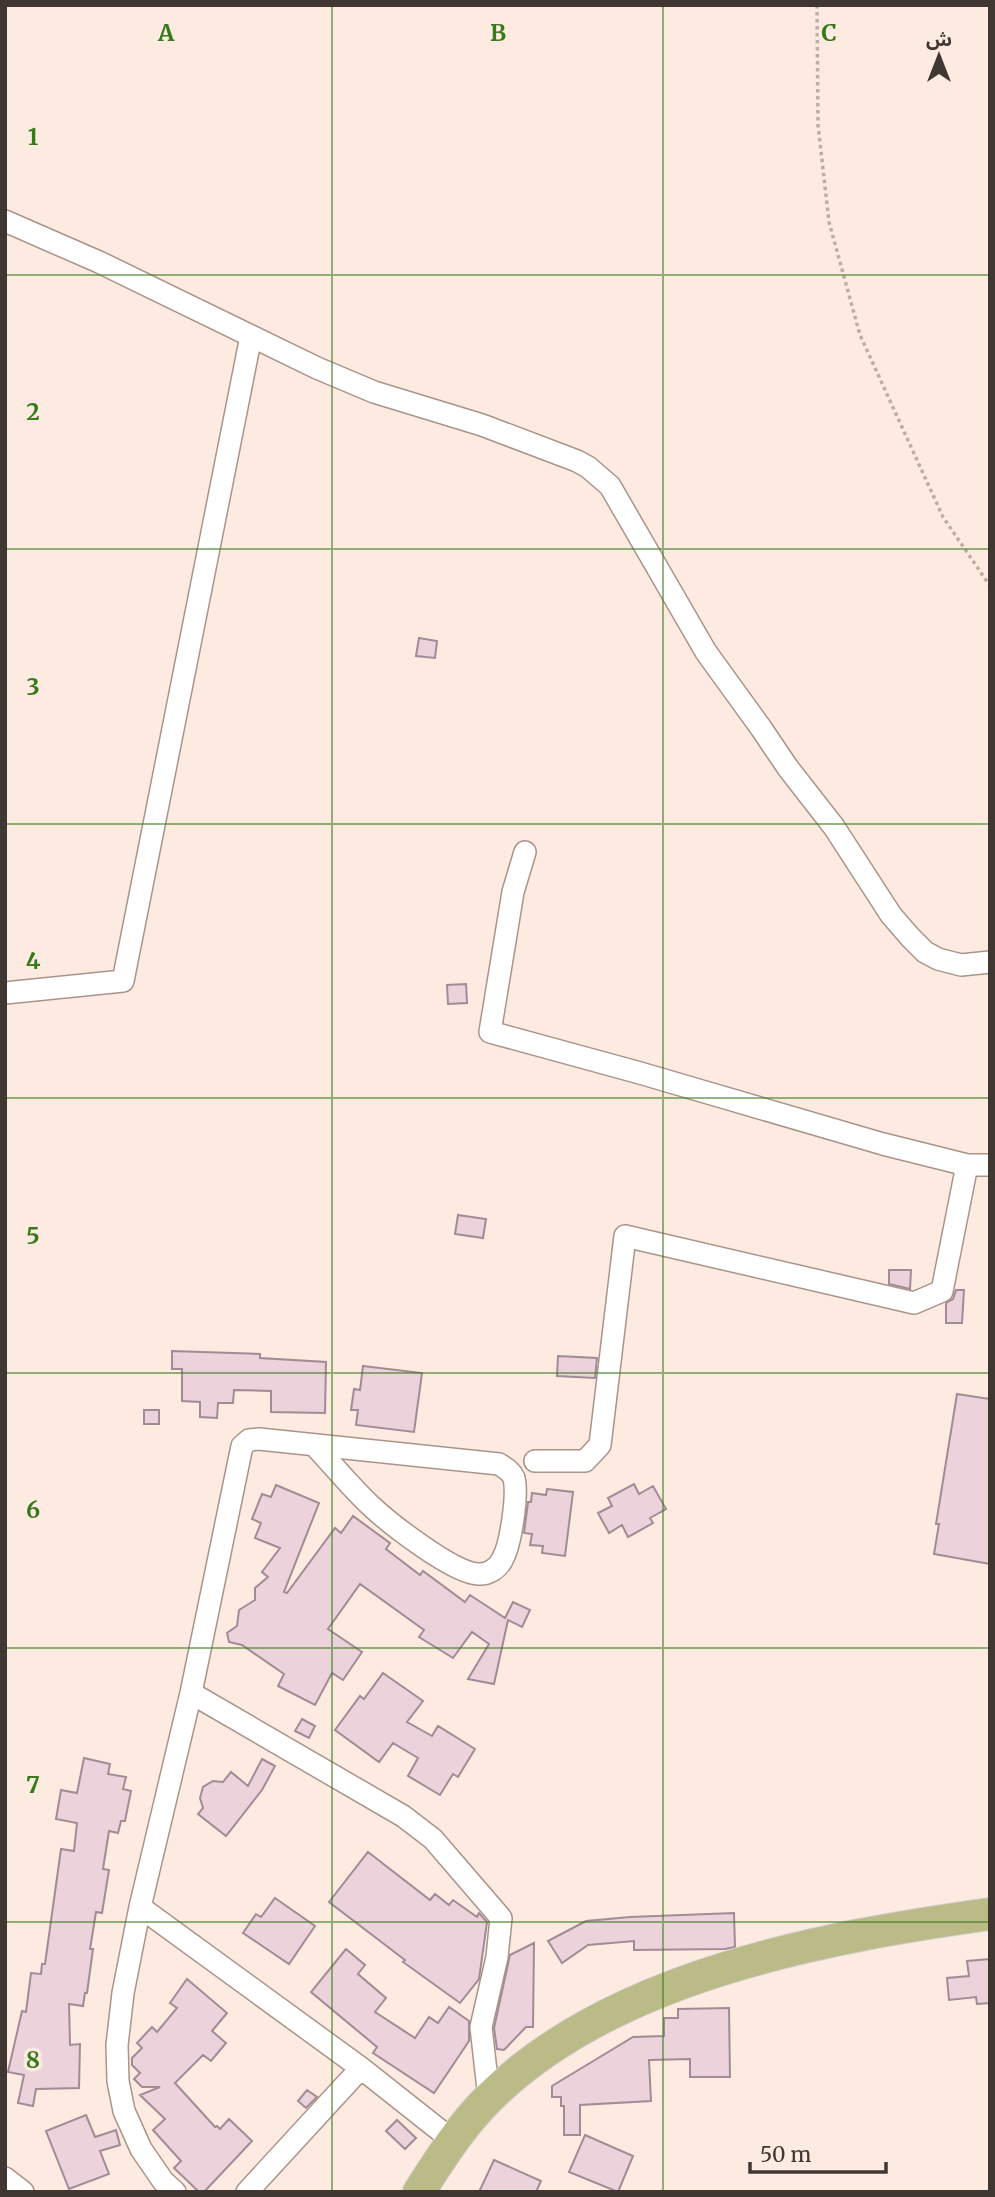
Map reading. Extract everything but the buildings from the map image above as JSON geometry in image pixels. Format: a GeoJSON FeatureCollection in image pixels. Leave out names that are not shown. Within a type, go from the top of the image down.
{"type":"FeatureCollection","features":[{"type":"Feature","properties":{"kind":"main road"},"geometry":{"type":"LineString","coordinates":[[419,2192],[452,2140],[489,2098],[534,2060],[567,2038],[642,1999],[727,1968],[837,1939],[909,1925],[990,1914]]}},
{"type":"Feature","properties":{"kind":"street"},"geometry":{"type":"LineString","coordinates":[[5,220],[99,262],[317,368],[374,392],[482,425],[554,451],[577,460],[599,476],[614,493],[706,652],[788,768],[834,827],[891,915],[925,952],[938,959],[961,965],[990,962]]}},
{"type":"Feature","properties":{"kind":"street"},"geometry":{"type":"LineString","coordinates":[[5,993],[123,981],[251,336]]}},
{"type":"Feature","properties":{"kind":"street"},"geometry":{"type":"LineString","coordinates":[[525,852],[513,892],[490,1032],[883,1144],[967,1165],[990,1165]]}},
{"type":"Feature","properties":{"kind":"street"},"geometry":{"type":"LineString","coordinates":[[535,1461],[585,1461],[600,1445],[625,1236],[914,1303],[942,1291],[967,1165]]}},
{"type":"Feature","properties":{"kind":"street"},"geometry":{"type":"LineString","coordinates":[[175,2192],[163,2181],[141,2149],[124,2111],[118,2081],[117,2045],[123,1993],[140,1907],[191,1693],[244,1442],[254,1439],[490,1461],[508,1469],[514,1478],[511,1524],[503,1559],[488,1573],[476,1574],[440,1559],[371,1507],[315,1446]]}},
{"type":"Feature","properties":{"kind":"street"},"geometry":{"type":"LineString","coordinates":[[191,1693],[402,1816],[433,1839],[501,1918],[497,1957],[481,2027],[489,2098]]}},
{"type":"Feature","properties":{"kind":"street"},"geometry":{"type":"LineString","coordinates":[[140,1907],[361,2068],[452,2140]]}},
{"type":"Feature","properties":{"kind":"street"},"geometry":{"type":"LineString","coordinates":[[247,2192],[361,2068]]}},
{"type":"Feature","properties":{"kind":"street"},"geometry":{"type":"LineString","coordinates":[[5,2178],[23,2192]]}},
{"type":"Feature","properties":{"kind":"path"},"geometry":{"type":"LineString","coordinates":[[817,5],[818,125],[829,222],[860,335],[943,517],[990,586]]}}]}
